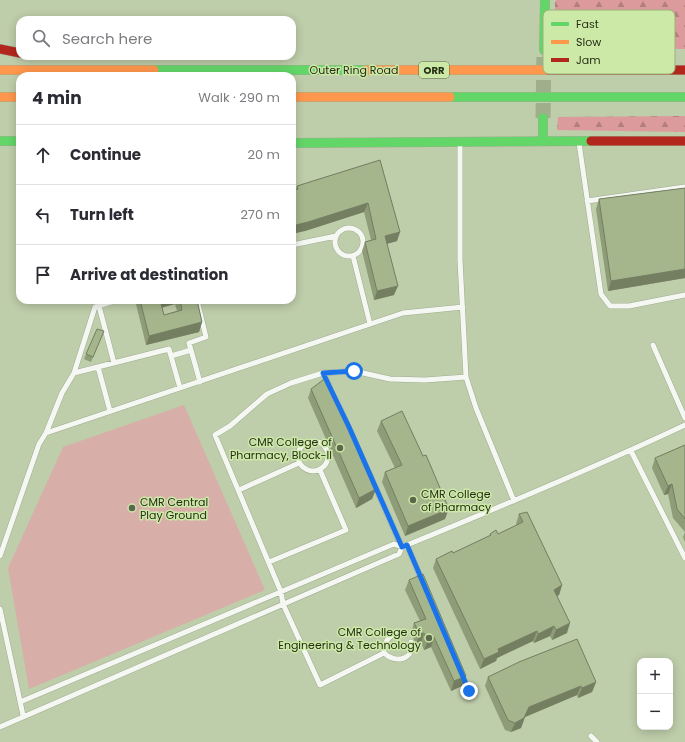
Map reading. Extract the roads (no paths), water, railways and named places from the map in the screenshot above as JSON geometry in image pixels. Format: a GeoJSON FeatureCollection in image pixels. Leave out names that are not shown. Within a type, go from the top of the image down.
{"type":"FeatureCollection","features":[{"type":"Feature","properties":{"kind":"main road"},"geometry":{"type":"LineString","coordinates":[[545,0],[545,10]]}},
{"type":"Feature","properties":{"kind":"main road"},"geometry":{"type":"LineString","coordinates":[[0,49],[16,53]]}},
{"type":"Feature","properties":{"kind":"main road"},"geometry":{"type":"LineString","coordinates":[[43,61],[73,70]]}},
{"type":"Feature","properties":{"kind":"main road","name":"Outer Ring Road"},"geometry":{"type":"LineString","coordinates":[[0,70],[543,70]]}},
{"type":"Feature","properties":{"kind":"main road"},"geometry":{"type":"LineString","coordinates":[[0,96],[16,97]]}},
{"type":"Feature","properties":{"kind":"main road"},"geometry":{"type":"LineString","coordinates":[[296,97],[685,97]]}},
{"type":"Feature","properties":{"kind":"main road"},"geometry":{"type":"LineString","coordinates":[[543,118],[543,140]]}},
{"type":"Feature","properties":{"kind":"main road"},"geometry":{"type":"LineString","coordinates":[[296,142],[460,142],[543,140],[685,141]]}},
{"type":"Feature","properties":{"kind":"main road"},"geometry":{"type":"LineString","coordinates":[[0,141],[16,141]]}},
{"type":"Feature","properties":{"kind":"lane"},"geometry":{"type":"LineString","coordinates":[[578,140],[601,294],[610,306],[628,306],[685,295]]}},
{"type":"Feature","properties":{"kind":"lane"},"geometry":{"type":"LineString","coordinates":[[460,142],[460,260],[466,377],[476,408],[514,501]]}},
{"type":"Feature","properties":{"kind":"lane"},"geometry":{"type":"LineString","coordinates":[[587,201],[685,187]]}},
{"type":"Feature","properties":{"kind":"lane"},"geometry":{"type":"LineString","coordinates":[[350,227],[358,229],[363,236],[364,244],[360,252],[353,256],[345,256],[338,251],[335,244],[336,236],[342,229],[350,227]]}},
{"type":"Feature","properties":{"kind":"lane"},"geometry":{"type":"LineString","coordinates":[[296,244],[336,236]]}},
{"type":"Feature","properties":{"kind":"lane"},"geometry":{"type":"LineString","coordinates":[[353,256],[370,324]]}},
{"type":"Feature","properties":{"kind":"lane"},"geometry":{"type":"LineString","coordinates":[[0,556],[39,444],[46,433],[62,393],[74,373],[96,307],[105,304]]}},
{"type":"Feature","properties":{"kind":"lane"},"geometry":{"type":"LineString","coordinates":[[198,304],[206,337],[189,343],[200,382]]}},
{"type":"Feature","properties":{"kind":"lane"},"geometry":{"type":"LineString","coordinates":[[99,306],[114,363]]}},
{"type":"Feature","properties":{"kind":"lane"},"geometry":{"type":"LineString","coordinates":[[46,433],[403,313],[463,307]]}},
{"type":"Feature","properties":{"kind":"lane"},"geometry":{"type":"LineString","coordinates":[[653,344],[685,418]]}},
{"type":"Feature","properties":{"kind":"lane"},"geometry":{"type":"LineString","coordinates":[[74,373],[169,349],[180,388]]}},
{"type":"Feature","properties":{"kind":"lane"},"geometry":{"type":"LineString","coordinates":[[171,356],[191,350]]}},
{"type":"Feature","properties":{"kind":"lane"},"geometry":{"type":"LineString","coordinates":[[98,367],[110,411]]}},
{"type":"Feature","properties":{"kind":"lane"},"geometry":{"type":"LineString","coordinates":[[384,653],[320,684],[284,604],[281,592],[269,562],[216,435],[230,426],[266,394],[291,383],[323,373],[354,371],[390,379],[425,380],[466,377]]}},
{"type":"Feature","properties":{"kind":"lane"},"geometry":{"type":"LineString","coordinates":[[323,373],[333,393]]}},
{"type":"Feature","properties":{"kind":"lane"},"geometry":{"type":"LineString","coordinates":[[336,400],[404,546],[426,589]]}},
{"type":"Feature","properties":{"kind":"lane"},"geometry":{"type":"LineString","coordinates":[[20,702],[394,544],[404,546],[514,501],[685,425]]}},
{"type":"Feature","properties":{"kind":"lane"},"geometry":{"type":"LineString","coordinates":[[314,441],[322,444],[327,450],[328,458],[326,465],[320,470],[312,472],[304,469],[299,463],[299,452],[306,442],[314,441]]}},
{"type":"Feature","properties":{"kind":"lane"},"geometry":{"type":"LineString","coordinates":[[631,450],[685,558]]}},
{"type":"Feature","properties":{"kind":"lane"},"geometry":{"type":"LineString","coordinates":[[239,490],[299,463]]}},
{"type":"Feature","properties":{"kind":"lane"},"geometry":{"type":"LineString","coordinates":[[269,562],[346,530],[320,470]]}},
{"type":"Feature","properties":{"kind":"lane"},"geometry":{"type":"LineString","coordinates":[[0,727],[23,715],[400,554],[404,546]]}},
{"type":"Feature","properties":{"kind":"lane"},"geometry":{"type":"LineString","coordinates":[[0,609],[23,715]]}},
{"type":"Feature","properties":{"kind":"lane"},"geometry":{"type":"LineString","coordinates":[[405,635],[397,634],[388,638],[384,642],[384,653],[389,658],[396,660],[405,657],[412,650],[411,642]]}},
{"type":"Feature","properties":{"kind":"lane"},"geometry":{"type":"LineString","coordinates":[[460,669],[469,691]]}},
{"type":"Feature","properties":{"kind":"lane"},"geometry":{"type":"LineString","coordinates":[[591,736],[597,742]]}},
{"type":"Feature","properties":{"kind":"tunnel"},"geometry":{"type":"LineString","coordinates":[[543,118],[544,74]]}},
{"type":"Feature","properties":{"kind":"place","name":"CMR College of Pharmacy, Block-II"},"geometry":{"type":"Point","coordinates":[340,448]}},
{"type":"Feature","properties":{"kind":"place","name":"CMR College of Pharmacy"},"geometry":{"type":"Point","coordinates":[413,500]}},
{"type":"Feature","properties":{"kind":"place","name":"CMR Central Play Ground"},"geometry":{"type":"Point","coordinates":[132,508]}},
{"type":"Feature","properties":{"kind":"place","name":"CMR College of Engineering & Technology"},"geometry":{"type":"Point","coordinates":[429,638]}}]}
